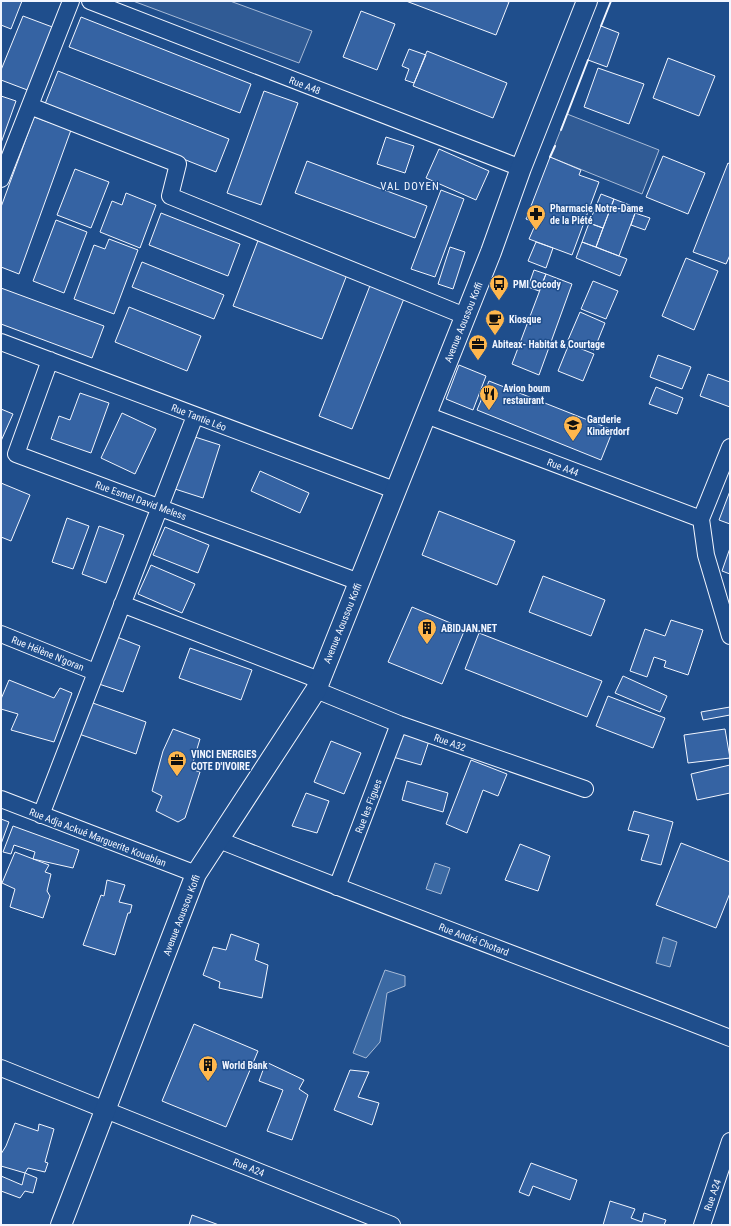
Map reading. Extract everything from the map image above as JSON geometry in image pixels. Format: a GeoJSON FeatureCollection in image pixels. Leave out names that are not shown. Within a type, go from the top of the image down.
{"type":"FeatureCollection","features":[{"type":"Feature","properties":{"kind":"street"},"geometry":{"type":"LineString","coordinates":[[1,179],[71,1]]}},
{"type":"Feature","properties":{"kind":"street","name":"Rue A48"},"geometry":{"type":"LineString","coordinates":[[90,1],[521,168]]}},
{"type":"Feature","properties":{"kind":"street","name":"Avenue Aoussou Koffi"},"geometry":{"type":"LineString","coordinates":[[61,1225],[196,874],[318,685],[491,252],[521,168],[587,1]]}},
{"type":"Feature","properties":{"kind":"street"},"geometry":{"type":"LineString","coordinates":[[30,106],[178,164],[170,196],[465,316]]}},
{"type":"Feature","properties":{"kind":"street","name":"Rue Tantie Léo"},"geometry":{"type":"LineString","coordinates":[[1,342],[195,416],[397,490]]}},
{"type":"Feature","properties":{"kind":"street","name":"Rue Esmel David Meless"},"geometry":{"type":"LineString","coordinates":[[50,360],[16,454],[359,582]]}},
{"type":"Feature","properties":{"kind":"street","name":"Rue A44"},"geometry":{"type":"LineString","coordinates":[[426,415],[700,519]]}},
{"type":"Feature","properties":{"kind":"street"},"geometry":{"type":"LineString","coordinates":[[40,815],[195,416]]}},
{"type":"Feature","properties":{"kind":"street"},"geometry":{"type":"LineString","coordinates":[[730,446],[700,519],[706,555],[723,590],[730,636]]}},
{"type":"Feature","properties":{"kind":"street","name":"Rue A32"},"geometry":{"type":"LineString","coordinates":[[122,604],[318,685],[399,724],[585,789]]}},
{"type":"Feature","properties":{"kind":"street","name":"Rue Hélène N'goran"},"geometry":{"type":"LineString","coordinates":[[1,634],[95,672]]}},
{"type":"Feature","properties":{"kind":"street","name":"Rue les Figues"},"geometry":{"type":"LineString","coordinates":[[337,887],[399,724]]}},
{"type":"Feature","properties":{"kind":"street","name":"Rue Adja Ackué Marguerite Kouablan"},"geometry":{"type":"LineString","coordinates":[[1,799],[196,874]]}},
{"type":"Feature","properties":{"kind":"street","name":"Rue André Chotard"},"geometry":{"type":"LineString","coordinates":[[219,840],[730,1038]]}},
{"type":"Feature","properties":{"kind":"street","name":"Rue A24"},"geometry":{"type":"LineString","coordinates":[[1,1068],[392,1225]]}},
{"type":"Feature","properties":{"kind":"street","name":"Rue A24"},"geometry":{"type":"LineString","coordinates":[[702,1225],[730,1141]]}},
{"type":"Feature","properties":{"kind":"shaded area"},"geometry":{"type":"Polygon","coordinates":[[[133,1],[230,1],[312,31],[299,63],[133,1]]]}},
{"type":"Feature","properties":{"kind":"shaded area"},"geometry":{"type":"Polygon","coordinates":[[[567,114],[659,150],[642,194],[550,157],[567,114]]]}},
{"type":"Feature","properties":{"kind":"shaded area"},"geometry":{"type":"Polygon","coordinates":[[[435,863],[450,868],[441,894],[426,889],[435,863]]]}},
{"type":"Feature","properties":{"kind":"shaded area"},"geometry":{"type":"Polygon","coordinates":[[[663,937],[677,942],[670,967],[656,963],[663,937]]]}},
{"type":"Feature","properties":{"kind":"shaded area"},"geometry":{"type":"Polygon","coordinates":[[[385,970],[405,976],[405,986],[387,993],[380,1042],[366,1058],[353,1053],[385,970]]]}},
{"type":"Feature","properties":{"kind":"building"},"geometry":{"type":"Polygon","coordinates":[[[1,1],[22,1],[11,29],[1,25],[1,1]]]}},
{"type":"Feature","properties":{"kind":"building"},"geometry":{"type":"Polygon","coordinates":[[[406,1],[505,1],[509,2],[496,35],[406,1]]]}},
{"type":"Feature","properties":{"kind":"building"},"geometry":{"type":"Polygon","coordinates":[[[361,11],[395,24],[377,70],[343,57],[361,11]]]}},
{"type":"Feature","properties":{"kind":"building"},"geometry":{"type":"Polygon","coordinates":[[[23,16],[55,28],[30,91],[1,80],[1,70],[23,16]]]}},
{"type":"Feature","properties":{"kind":"building"},"geometry":{"type":"Polygon","coordinates":[[[81,17],[251,84],[240,113],[69,47],[81,17]]]}},
{"type":"Feature","properties":{"kind":"building"},"geometry":{"type":"Polygon","coordinates":[[[601,26],[619,33],[607,67],[588,60],[601,26]]]}},
{"type":"Feature","properties":{"kind":"building"},"geometry":{"type":"Polygon","coordinates":[[[409,49],[426,55],[414,83],[405,80],[409,69],[402,66],[409,49]]]}},
{"type":"Feature","properties":{"kind":"building"},"geometry":{"type":"Polygon","coordinates":[[[427,51],[507,83],[493,118],[413,86],[427,51]]]}},
{"type":"Feature","properties":{"kind":"building"},"geometry":{"type":"Polygon","coordinates":[[[668,58],[715,76],[699,116],[653,98],[668,58]]]}},
{"type":"Feature","properties":{"kind":"building"},"geometry":{"type":"Polygon","coordinates":[[[598,68],[644,84],[629,124],[584,107],[598,68]]]}},
{"type":"Feature","properties":{"kind":"building"},"geometry":{"type":"Polygon","coordinates":[[[58,71],[229,139],[216,172],[45,104],[58,71]]]}},
{"type":"Feature","properties":{"kind":"building"},"geometry":{"type":"Polygon","coordinates":[[[264,91],[298,103],[261,205],[227,193],[264,91]]]}},
{"type":"Feature","properties":{"kind":"building"},"geometry":{"type":"Polygon","coordinates":[[[1,96],[16,101],[1,143],[1,96]]]}},
{"type":"Feature","properties":{"kind":"building"},"geometry":{"type":"Polygon","coordinates":[[[34,117],[71,130],[19,274],[1,267],[1,207],[34,117]]]}},
{"type":"Feature","properties":{"kind":"building"},"geometry":{"type":"Polygon","coordinates":[[[386,137],[414,146],[405,173],[377,164],[386,137]]]}},
{"type":"Feature","properties":{"kind":"building"},"geometry":{"type":"Polygon","coordinates":[[[439,149],[489,171],[476,200],[426,178],[439,149]]]}},
{"type":"Feature","properties":{"kind":"building"},"geometry":{"type":"Polygon","coordinates":[[[663,156],[705,173],[688,214],[646,197],[663,156]]]}},
{"type":"Feature","properties":{"kind":"building"},"geometry":{"type":"Polygon","coordinates":[[[550,157],[581,170],[579,175],[599,182],[572,255],[529,239],[536,223],[526,219],[550,157]]]}},
{"type":"Feature","properties":{"kind":"building"},"geometry":{"type":"Polygon","coordinates":[[[307,161],[427,206],[415,238],[295,193],[307,161]]]}},
{"type":"Feature","properties":{"kind":"building"},"geometry":{"type":"Polygon","coordinates":[[[728,163],[730,164],[730,255],[726,264],[693,252],[728,163]]]}},
{"type":"Feature","properties":{"kind":"building"},"geometry":{"type":"Polygon","coordinates":[[[75,169],[109,182],[91,228],[57,215],[75,169]]]}},
{"type":"Feature","properties":{"kind":"building"},"geometry":{"type":"Polygon","coordinates":[[[441,190],[464,199],[435,277],[411,269],[441,190]]]}},
{"type":"Feature","properties":{"kind":"building"},"geometry":{"type":"Polygon","coordinates":[[[126,193],[156,205],[140,248],[100,232],[112,201],[122,205],[126,193]]]}},
{"type":"Feature","properties":{"kind":"building"},"geometry":{"type":"Polygon","coordinates":[[[601,194],[614,199],[603,228],[589,223],[601,194]]]}},
{"type":"Feature","properties":{"kind":"building"},"geometry":{"type":"Polygon","coordinates":[[[614,199],[637,208],[619,256],[596,247],[614,199]]]}},
{"type":"Feature","properties":{"kind":"building"},"geometry":{"type":"Polygon","coordinates":[[[161,213],[240,244],[228,276],[149,245],[161,213]]]}},
{"type":"Feature","properties":{"kind":"building"},"geometry":{"type":"Polygon","coordinates":[[[635,213],[650,218],[645,230],[631,225],[635,213]]]}},
{"type":"Feature","properties":{"kind":"building"},"geometry":{"type":"Polygon","coordinates":[[[56,220],[87,232],[64,293],[33,281],[56,220]]]}},
{"type":"Feature","properties":{"kind":"building"},"geometry":{"type":"Polygon","coordinates":[[[589,223],[603,228],[596,247],[582,242],[589,223]]]}},
{"type":"Feature","properties":{"kind":"building"},"geometry":{"type":"Polygon","coordinates":[[[259,238],[348,272],[322,339],[233,306],[259,238]]]}},
{"type":"Feature","properties":{"kind":"building"},"geometry":{"type":"Polygon","coordinates":[[[109,239],[138,250],[114,314],[74,299],[94,245],[105,249],[109,239]]]}},
{"type":"Feature","properties":{"kind":"building"},"geometry":{"type":"Polygon","coordinates":[[[536,242],[553,248],[546,268],[528,261],[536,242]]]}},
{"type":"Feature","properties":{"kind":"building"},"geometry":{"type":"Polygon","coordinates":[[[582,242],[627,259],[620,276],[576,258],[582,242]]]}},
{"type":"Feature","properties":{"kind":"building"},"geometry":{"type":"Polygon","coordinates":[[[450,247],[465,252],[453,289],[438,284],[450,247]]]}},
{"type":"Feature","properties":{"kind":"building"},"geometry":{"type":"Polygon","coordinates":[[[686,258],[718,271],[694,330],[662,316],[686,258]]]}},
{"type":"Feature","properties":{"kind":"building"},"geometry":{"type":"Polygon","coordinates":[[[142,262],[224,295],[214,319],[132,287],[142,262]]]}},
{"type":"Feature","properties":{"kind":"building"},"geometry":{"type":"Polygon","coordinates":[[[534,270],[546,274],[539,291],[528,287],[534,270]]]}},
{"type":"Feature","properties":{"kind":"building"},"geometry":{"type":"Polygon","coordinates":[[[546,274],[572,284],[539,375],[512,364],[546,274]]]}},
{"type":"Feature","properties":{"kind":"building"},"geometry":{"type":"Polygon","coordinates":[[[593,281],[618,291],[606,319],[581,309],[593,281]]]}},
{"type":"Feature","properties":{"kind":"building"},"geometry":{"type":"Polygon","coordinates":[[[371,283],[405,296],[352,429],[319,416],[371,283]]]}},
{"type":"Feature","properties":{"kind":"building"},"geometry":{"type":"Polygon","coordinates":[[[1,288],[104,326],[92,358],[1,324],[1,288]]]}},
{"type":"Feature","properties":{"kind":"building"},"geometry":{"type":"Polygon","coordinates":[[[129,307],[201,336],[187,371],[115,342],[129,307]]]}},
{"type":"Feature","properties":{"kind":"building"},"geometry":{"type":"Polygon","coordinates":[[[580,312],[605,323],[594,350],[568,340],[580,312]]]}},
{"type":"Feature","properties":{"kind":"building"},"geometry":{"type":"Polygon","coordinates":[[[569,344],[594,354],[583,381],[558,371],[569,344]]]}},
{"type":"Feature","properties":{"kind":"building"},"geometry":{"type":"Polygon","coordinates":[[[658,355],[691,367],[682,389],[650,377],[658,355]]]}},
{"type":"Feature","properties":{"kind":"building"},"geometry":{"type":"Polygon","coordinates":[[[459,365],[486,376],[473,410],[446,399],[459,365]]]}},
{"type":"Feature","properties":{"kind":"building"},"geometry":{"type":"Polygon","coordinates":[[[708,374],[730,382],[730,407],[700,396],[708,374]]]}},
{"type":"Feature","properties":{"kind":"building"},"geometry":{"type":"Polygon","coordinates":[[[489,381],[613,430],[601,460],[477,410],[489,381]]]}},
{"type":"Feature","properties":{"kind":"building"},"geometry":{"type":"Polygon","coordinates":[[[656,387],[683,398],[677,414],[649,404],[656,387]]]}},
{"type":"Feature","properties":{"kind":"building"},"geometry":{"type":"Polygon","coordinates":[[[80,393],[109,403],[91,453],[51,439],[59,416],[70,420],[80,393]]]}},
{"type":"Feature","properties":{"kind":"building"},"geometry":{"type":"Polygon","coordinates":[[[1,409],[13,414],[1,441],[1,409]]]}},
{"type":"Feature","properties":{"kind":"building"},"geometry":{"type":"Polygon","coordinates":[[[122,413],[156,429],[135,474],[101,458],[122,413]]]}},
{"type":"Feature","properties":{"kind":"building"},"geometry":{"type":"Polygon","coordinates":[[[192,436],[220,445],[203,498],[175,489],[192,436]]]}},
{"type":"Feature","properties":{"kind":"building"},"geometry":{"type":"Polygon","coordinates":[[[260,471],[309,493],[300,513],[251,491],[260,471]]]}},
{"type":"Feature","properties":{"kind":"building"},"geometry":{"type":"Polygon","coordinates":[[[1,483],[30,495],[11,541],[1,537],[1,483]]]}},
{"type":"Feature","properties":{"kind":"building"},"geometry":{"type":"Polygon","coordinates":[[[730,491],[730,524],[719,520],[730,491]]]}},
{"type":"Feature","properties":{"kind":"building"},"geometry":{"type":"Polygon","coordinates":[[[439,511],[515,541],[497,585],[422,555],[439,511]]]}},
{"type":"Feature","properties":{"kind":"building"},"geometry":{"type":"Polygon","coordinates":[[[67,518],[89,526],[73,569],[52,562],[67,518]]]}},
{"type":"Feature","properties":{"kind":"building"},"geometry":{"type":"Polygon","coordinates":[[[99,526],[124,535],[106,583],[82,574],[99,526]]]}},
{"type":"Feature","properties":{"kind":"building"},"geometry":{"type":"Polygon","coordinates":[[[165,527],[209,545],[198,573],[153,555],[165,527]]]}},
{"type":"Feature","properties":{"kind":"building"},"geometry":{"type":"Polygon","coordinates":[[[730,548],[730,574],[722,571],[730,548]]]}},
{"type":"Feature","properties":{"kind":"building"},"geometry":{"type":"Polygon","coordinates":[[[151,565],[195,584],[182,613],[138,594],[151,565]]]}},
{"type":"Feature","properties":{"kind":"building"},"geometry":{"type":"Polygon","coordinates":[[[543,576],[605,600],[591,636],[529,612],[543,576]]]}},
{"type":"Feature","properties":{"kind":"building","name":"ABIDJAN.NET"},"geometry":{"type":"Polygon","coordinates":[[[412,607],[465,629],[442,684],[388,662],[412,607]]]}},
{"type":"Feature","properties":{"kind":"building"},"geometry":{"type":"Polygon","coordinates":[[[671,620],[703,630],[688,675],[664,667],[666,661],[654,657],[647,677],[630,671],[645,629],[665,636],[671,620]]]}},
{"type":"Feature","properties":{"kind":"building"},"geometry":{"type":"Polygon","coordinates":[[[479,633],[602,681],[587,717],[465,669],[479,633]]]}},
{"type":"Feature","properties":{"kind":"building"},"geometry":{"type":"Polygon","coordinates":[[[117,637],[140,646],[123,692],[99,684],[117,637]]]}},
{"type":"Feature","properties":{"kind":"building"},"geometry":{"type":"Polygon","coordinates":[[[190,648],[252,670],[241,700],[179,678],[190,648]]]}},
{"type":"Feature","properties":{"kind":"building"},"geometry":{"type":"Polygon","coordinates":[[[623,676],[667,696],[660,712],[615,693],[623,676]]]}},
{"type":"Feature","properties":{"kind":"building"},"geometry":{"type":"Polygon","coordinates":[[[9,680],[54,698],[60,688],[72,693],[54,742],[11,730],[18,714],[1,709],[1,699],[9,680]]]}},
{"type":"Feature","properties":{"kind":"building"},"geometry":{"type":"Polygon","coordinates":[[[608,696],[665,718],[653,748],[596,726],[608,696]]]}},
{"type":"Feature","properties":{"kind":"building"},"geometry":{"type":"Polygon","coordinates":[[[90,702],[146,722],[136,754],[79,734],[90,702]]]}},
{"type":"Feature","properties":{"kind":"building"},"geometry":{"type":"Polygon","coordinates":[[[730,707],[730,715],[703,720],[701,712],[730,707]]]}},
{"type":"Feature","properties":{"kind":"building","name":"VINCI ENERGIES COTE D'IVOIRE"},"geometry":{"type":"Polygon","coordinates":[[[173,729],[200,739],[191,769],[200,772],[185,818],[178,822],[156,811],[162,796],[152,791],[163,751],[173,729]]]}},
{"type":"Feature","properties":{"kind":"building"},"geometry":{"type":"Polygon","coordinates":[[[725,729],[730,758],[688,763],[684,735],[725,729]]]}},
{"type":"Feature","properties":{"kind":"building"},"geometry":{"type":"Polygon","coordinates":[[[400,733],[429,741],[421,765],[393,757],[400,733]]]}},
{"type":"Feature","properties":{"kind":"building"},"geometry":{"type":"Polygon","coordinates":[[[331,741],[361,753],[344,794],[314,782],[331,741]]]}},
{"type":"Feature","properties":{"kind":"building"},"geometry":{"type":"Polygon","coordinates":[[[471,760],[507,774],[498,796],[483,790],[467,833],[446,824],[471,760]]]}},
{"type":"Feature","properties":{"kind":"building"},"geometry":{"type":"Polygon","coordinates":[[[730,765],[730,793],[697,800],[691,774],[730,765]]]}},
{"type":"Feature","properties":{"kind":"building"},"geometry":{"type":"Polygon","coordinates":[[[407,781],[448,793],[443,812],[402,800],[407,781]]]}},
{"type":"Feature","properties":{"kind":"building"},"geometry":{"type":"Polygon","coordinates":[[[306,793],[329,801],[317,833],[292,826],[306,793]]]}},
{"type":"Feature","properties":{"kind":"building"},"geometry":{"type":"Polygon","coordinates":[[[634,811],[673,822],[661,865],[641,860],[649,835],[628,830],[634,811]]]}},
{"type":"Feature","properties":{"kind":"building"},"geometry":{"type":"Polygon","coordinates":[[[1,819],[9,822],[1,844],[1,819]]]}},
{"type":"Feature","properties":{"kind":"building"},"geometry":{"type":"Polygon","coordinates":[[[13,826],[79,850],[73,868],[33,859],[35,852],[14,845],[11,854],[3,852],[13,826]]]}},
{"type":"Feature","properties":{"kind":"building"},"geometry":{"type":"Polygon","coordinates":[[[681,843],[730,862],[730,893],[716,928],[656,905],[681,843]]]}},
{"type":"Feature","properties":{"kind":"building"},"geometry":{"type":"Polygon","coordinates":[[[520,844],[550,856],[538,891],[505,880],[520,844]]]}},
{"type":"Feature","properties":{"kind":"building"},"geometry":{"type":"Polygon","coordinates":[[[15,852],[49,865],[45,872],[51,874],[47,891],[50,896],[43,918],[10,907],[15,889],[2,883],[15,852]]]}},
{"type":"Feature","properties":{"kind":"building"},"geometry":{"type":"Polygon","coordinates":[[[107,880],[125,885],[119,902],[132,905],[130,913],[128,913],[115,955],[83,945],[101,895],[104,896],[107,880]]]}},
{"type":"Feature","properties":{"kind":"building"},"geometry":{"type":"Polygon","coordinates":[[[231,934],[259,944],[255,960],[268,965],[262,998],[219,988],[220,982],[203,975],[213,947],[226,950],[231,934]]]}},
{"type":"Feature","properties":{"kind":"building","name":"World Bank"},"geometry":{"type":"Polygon","coordinates":[[[194,1024],[258,1051],[226,1127],[162,1101],[194,1024]]]}},
{"type":"Feature","properties":{"kind":"building"},"geometry":{"type":"Polygon","coordinates":[[[266,1062],[304,1080],[299,1089],[308,1095],[292,1140],[267,1131],[283,1090],[259,1081],[266,1062]]]}},
{"type":"Feature","properties":{"kind":"building"},"geometry":{"type":"Polygon","coordinates":[[[350,1070],[369,1072],[358,1097],[379,1103],[372,1125],[334,1110],[350,1070]]]}},
{"type":"Feature","properties":{"kind":"building"},"geometry":{"type":"Polygon","coordinates":[[[15,1123],[38,1131],[39,1124],[54,1129],[45,1162],[48,1163],[45,1172],[28,1168],[25,1173],[1,1166],[1,1154],[6,1146],[15,1123]]]}},
{"type":"Feature","properties":{"kind":"building"},"geometry":{"type":"Polygon","coordinates":[[[531,1163],[577,1180],[570,1200],[533,1186],[529,1196],[519,1192],[531,1163]]]}},
{"type":"Feature","properties":{"kind":"building"},"geometry":{"type":"Polygon","coordinates":[[[25,1173],[37,1178],[33,1193],[25,1191],[20,1198],[1,1191],[1,1176],[22,1185],[25,1173]]]}},
{"type":"Feature","properties":{"kind":"building"},"geometry":{"type":"Polygon","coordinates":[[[610,1201],[635,1209],[631,1218],[642,1222],[644,1213],[666,1220],[664,1225],[603,1225],[610,1201]]]}},
{"type":"Feature","properties":{"kind":"building"},"geometry":{"type":"Polygon","coordinates":[[[192,1215],[219,1225],[189,1225],[192,1215]]]}},
{"type":"Feature","properties":{"kind":"wall"},"geometry":{"type":"LineString","coordinates":[[601,26],[611,1]]}},
{"type":"Feature","properties":{"kind":"wall"},"geometry":{"type":"LineString","coordinates":[[561,130],[588,60]]}},
{"type":"Feature","properties":{"kind":"wall"},"geometry":{"type":"LineString","coordinates":[[550,157],[555,146]]}},
{"type":"Feature","properties":{"kind":"place","name":"Pharmacie Notre-Dame de la Piété"},"geometry":{"type":"Point","coordinates":[536,231]}},
{"type":"Feature","properties":{"kind":"place","name":"PMI Cocody"},"geometry":{"type":"Point","coordinates":[499,301]}},
{"type":"Feature","properties":{"kind":"place","name":"Kiosque"},"geometry":{"type":"Point","coordinates":[495,336]}},
{"type":"Feature","properties":{"kind":"place","name":"Abiteax- Habitat & Courtage"},"geometry":{"type":"Point","coordinates":[478,361]}},
{"type":"Feature","properties":{"kind":"place","name":"Avion boum restaurant"},"geometry":{"type":"Point","coordinates":[489,411]}},
{"type":"Feature","properties":{"kind":"place","name":"Garderie Kinderdorf"},"geometry":{"type":"Point","coordinates":[573,442]}},
{"type":"Feature","properties":{"kind":"place","name":"ABIDJAN.NET"},"geometry":{"type":"Point","coordinates":[427,645]}},
{"type":"Feature","properties":{"kind":"place","name":"VINCI ENERGIES COTE D'IVOIRE"},"geometry":{"type":"Point","coordinates":[177,777]}},
{"type":"Feature","properties":{"kind":"place","name":"World Bank"},"geometry":{"type":"Point","coordinates":[208,1082]}},
{"type":"Feature","properties":{"kind":"district","name":"VAL DOYEN"},"geometry":{"type":"Point","coordinates":[410,186]}}]}
